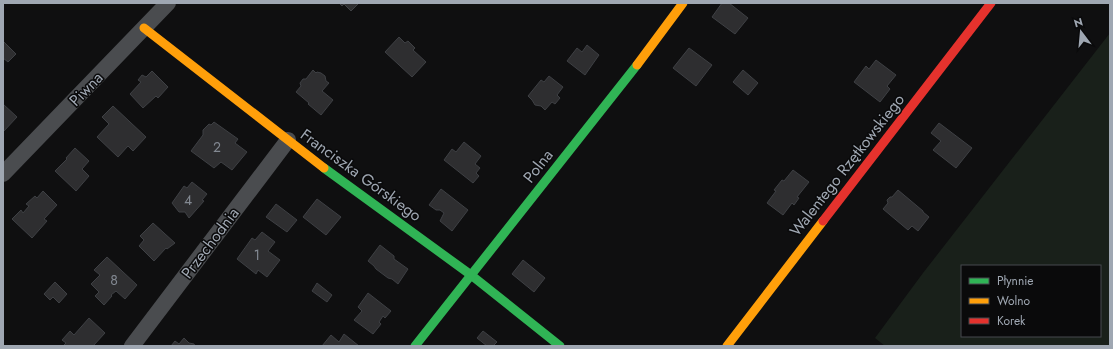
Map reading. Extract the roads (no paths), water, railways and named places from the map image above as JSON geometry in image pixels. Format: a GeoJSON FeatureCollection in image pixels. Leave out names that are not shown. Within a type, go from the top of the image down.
{"type":"FeatureCollection","features":[{"type":"Feature","properties":{"kind":"street","name":"Piwna"},"geometry":{"type":"LineString","coordinates":[[3,174],[168,3]]}},
{"type":"Feature","properties":{"kind":"street","name":"Polna"},"geometry":{"type":"LineString","coordinates":[[415,346],[644,56],[683,3]]}},
{"type":"Feature","properties":{"kind":"street","name":"Walentego Rzętkowskiego"},"geometry":{"type":"LineString","coordinates":[[727,346],[991,3]]}},
{"type":"Feature","properties":{"kind":"street","name":"Franciszka Górskiego"},"geometry":{"type":"LineString","coordinates":[[144,28],[288,140],[471,275],[560,346]]}},
{"type":"Feature","properties":{"kind":"street","name":"Przechodnia"},"geometry":{"type":"LineString","coordinates":[[132,346],[288,140]]}}]}
